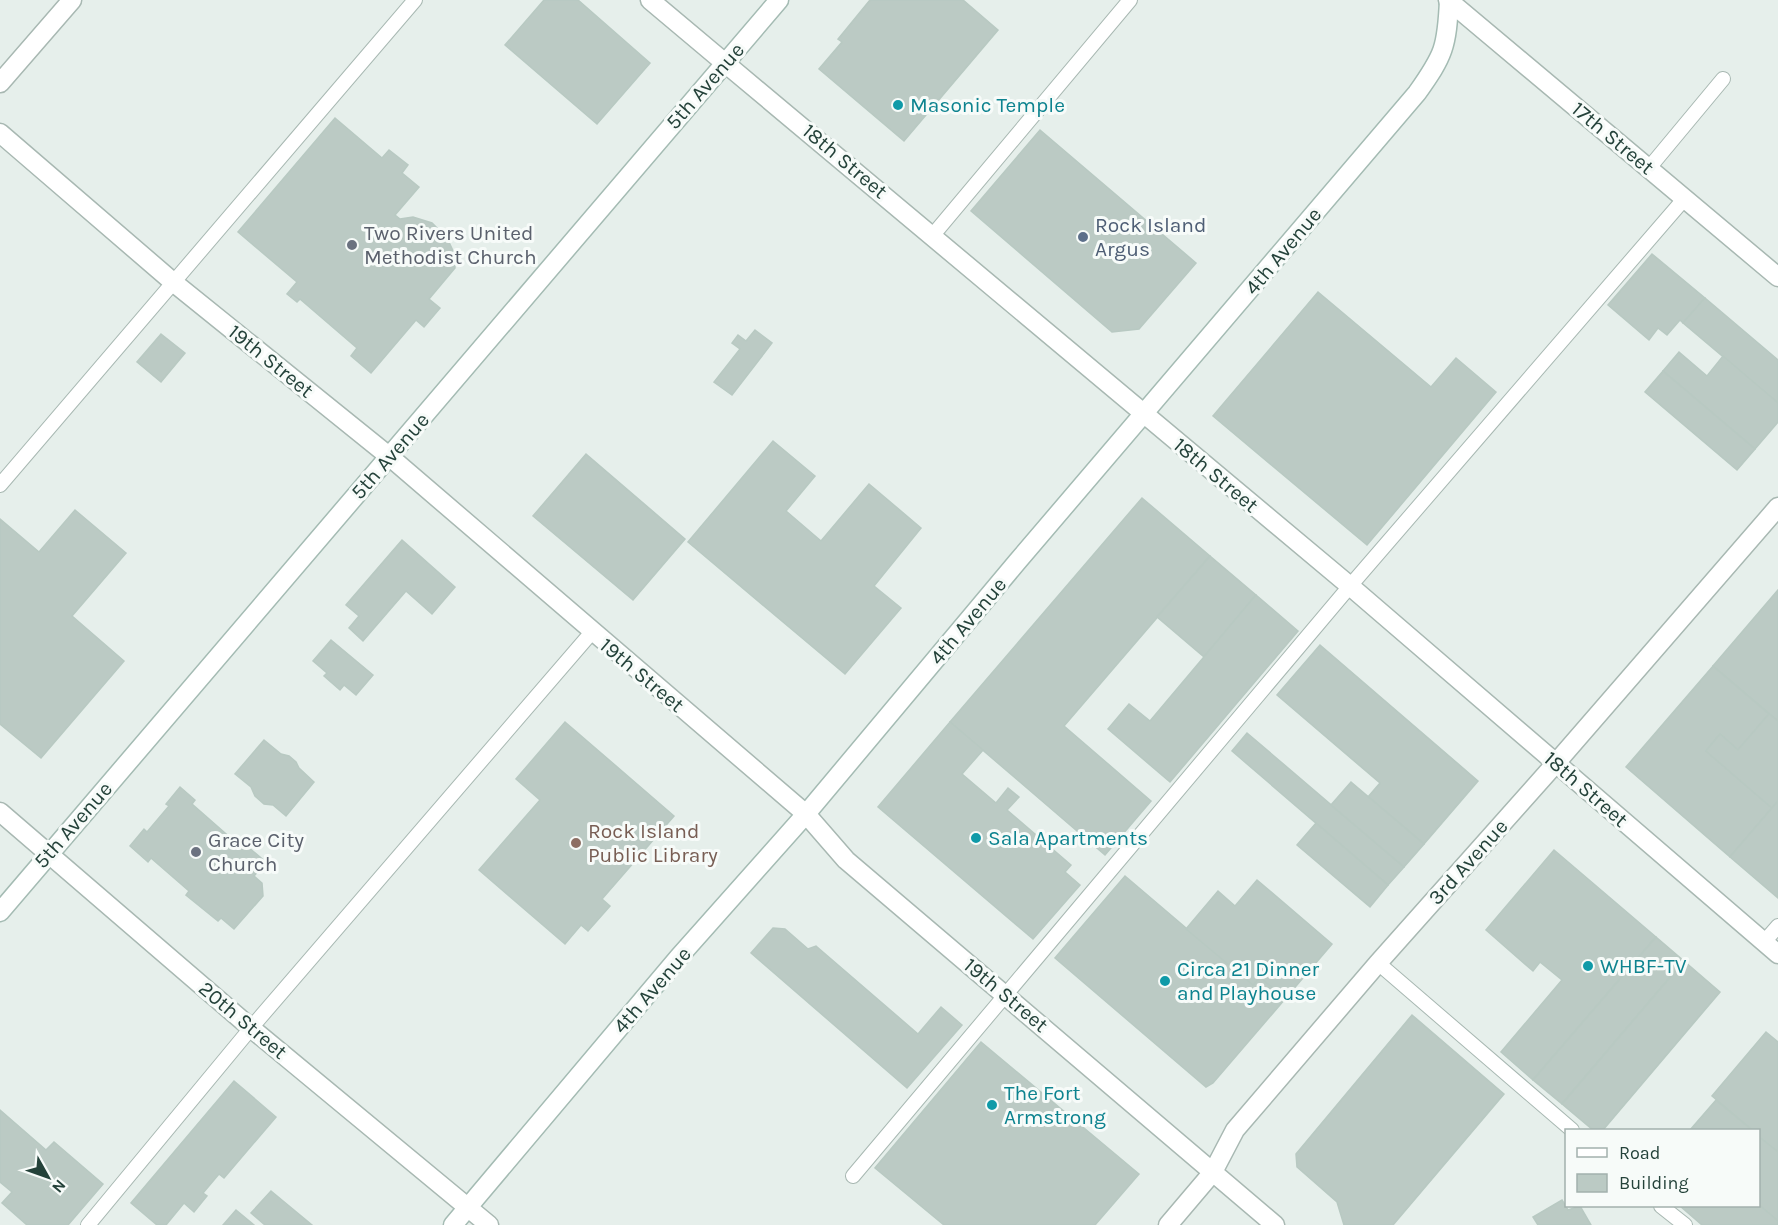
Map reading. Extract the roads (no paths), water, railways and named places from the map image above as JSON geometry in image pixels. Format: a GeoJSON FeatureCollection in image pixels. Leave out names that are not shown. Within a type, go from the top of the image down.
{"type":"FeatureCollection","features":[{"type":"Feature","properties":{"kind":"street"},"geometry":{"type":"LineString","coordinates":[[0,83],[72,0]]}},
{"type":"Feature","properties":{"kind":"street","name":"18th Street"},"geometry":{"type":"LineString","coordinates":[[650,0],[1350,586],[1778,954]]}},
{"type":"Feature","properties":{"kind":"street","name":"5th Avenue"},"geometry":{"type":"LineString","coordinates":[[0,912],[779,0]]}},
{"type":"Feature","properties":{"kind":"street","name":"17th Street"},"geometry":{"type":"LineString","coordinates":[[1448,0],[1778,277]]}},
{"type":"Feature","properties":{"kind":"street","name":"4th Avenue"},"geometry":{"type":"LineString","coordinates":[[453,1225],[678,958],[806,814],[1017,562],[1417,93],[1437,65],[1444,48],[1448,0]]}},
{"type":"Feature","properties":{"kind":"street","name":"19th Street"},"geometry":{"type":"LineString","coordinates":[[0,133],[173,282],[390,457],[806,814],[846,860],[1275,1225]]}},
{"type":"Feature","properties":{"kind":"street","name":"3rd Avenue"},"geometry":{"type":"LineString","coordinates":[[1168,1225],[1213,1172],[1234,1130],[1778,507]]}},
{"type":"Feature","properties":{"kind":"street","name":"20th Street"},"geometry":{"type":"LineString","coordinates":[[0,812],[251,1028],[489,1225]]}},
{"type":"Feature","properties":{"kind":"lane"},"geometry":{"type":"LineString","coordinates":[[3,476],[415,0]]}},
{"type":"Feature","properties":{"kind":"lane"},"geometry":{"type":"LineString","coordinates":[[933,235],[1130,0]]}},
{"type":"Feature","properties":{"kind":"lane"},"geometry":{"type":"LineString","coordinates":[[1649,168],[1723,79]]}},
{"type":"Feature","properties":{"kind":"lane"},"geometry":{"type":"LineString","coordinates":[[853,1176],[1350,586],[1685,198]]}},
{"type":"Feature","properties":{"kind":"lane"},"geometry":{"type":"LineString","coordinates":[[88,1225],[251,1028],[592,632]]}},
{"type":"Feature","properties":{"kind":"lane"},"geometry":{"type":"LineString","coordinates":[[1764,942],[1778,926]]}},
{"type":"Feature","properties":{"kind":"lane"},"geometry":{"type":"LineString","coordinates":[[1378,963],[1570,1129]]}},
{"type":"Feature","properties":{"kind":"lane"},"geometry":{"type":"LineString","coordinates":[[1662,1207],[1685,1225]]}},
{"type":"Feature","properties":{"kind":"place","name":"Masonic Temple"},"geometry":{"type":"Point","coordinates":[898,105]}},
{"type":"Feature","properties":{"kind":"place","name":"Rock Island Argus"},"geometry":{"type":"Point","coordinates":[1083,237]}},
{"type":"Feature","properties":{"kind":"place","name":"Two Rivers United Methodist Church"},"geometry":{"type":"Point","coordinates":[352,245]}},
{"type":"Feature","properties":{"kind":"place","name":"Sala Apartments"},"geometry":{"type":"Point","coordinates":[976,838]}},
{"type":"Feature","properties":{"kind":"place","name":"Rock Island Public Library"},"geometry":{"type":"Point","coordinates":[576,843]}},
{"type":"Feature","properties":{"kind":"place","name":"Grace City Church"},"geometry":{"type":"Point","coordinates":[196,852]}},
{"type":"Feature","properties":{"kind":"place","name":"WHBF-TV"},"geometry":{"type":"Point","coordinates":[1588,966]}},
{"type":"Feature","properties":{"kind":"place","name":"Circa 21 Dinner and Playhouse"},"geometry":{"type":"Point","coordinates":[1165,981]}},
{"type":"Feature","properties":{"kind":"place","name":"The Fort Armstrong"},"geometry":{"type":"Point","coordinates":[992,1105]}}]}
